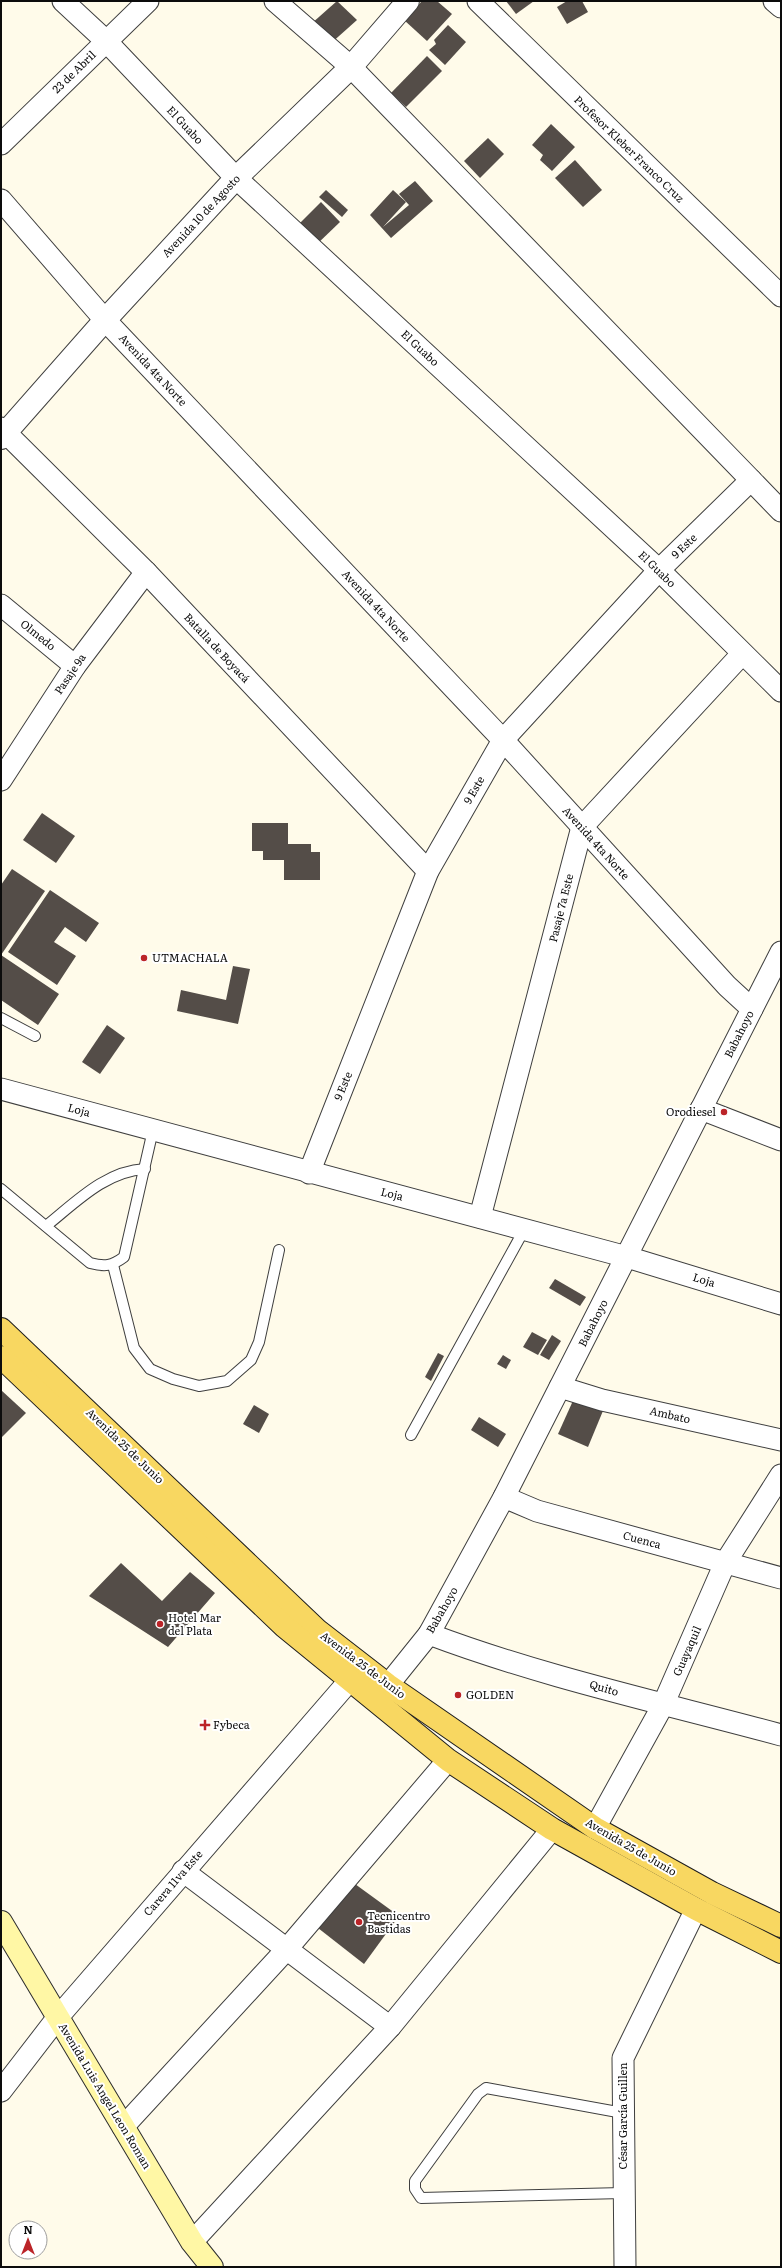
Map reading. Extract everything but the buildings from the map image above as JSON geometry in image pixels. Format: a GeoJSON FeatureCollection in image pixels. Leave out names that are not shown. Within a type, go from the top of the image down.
{"type":"FeatureCollection","features":[{"type":"Feature","properties":{"kind":"main road","name":"Avenida 25 de Junio"},"geometry":{"type":"LineString","coordinates":[[1,1329],[317,1630],[388,1685],[595,1828],[712,1893],[781,1926]]}},
{"type":"Feature","properties":{"kind":"main road","name":"Avenida 25 de Junio"},"geometry":{"type":"LineString","coordinates":[[1,1357],[285,1627],[448,1760],[552,1829],[696,1909],[781,1952]]}},
{"type":"Feature","properties":{"kind":"main road","name":"Avenida Luis Angel Leon Roman"},"geometry":{"type":"LineString","coordinates":[[1,1922],[192,2242],[212,2267]]}},
{"type":"Feature","properties":{"kind":"street","name":"El Guabo"},"geometry":{"type":"LineString","coordinates":[[63,1],[106,41],[236,178],[659,570],[781,691]]}},
{"type":"Feature","properties":{"kind":"street","name":"23 de Abril"},"geometry":{"type":"LineString","coordinates":[[1,144],[148,1]]}},
{"type":"Feature","properties":{"kind":"street"},"geometry":{"type":"LineString","coordinates":[[276,1],[351,67],[577,298],[781,511]]}},
{"type":"Feature","properties":{"kind":"street","name":"Avenida 10 de Agosto"},"geometry":{"type":"LineString","coordinates":[[2,433],[236,178],[351,67],[408,1]]}},
{"type":"Feature","properties":{"kind":"street","name":"Profesor Kleber Franco Cruz"},"geometry":{"type":"LineString","coordinates":[[478,1],[781,296]]}},
{"type":"Feature","properties":{"kind":"street"},"geometry":{"type":"LineString","coordinates":[[774,1],[781,7]]}},
{"type":"Feature","properties":{"kind":"street","name":"Avenida 4ta Norte"},"geometry":{"type":"LineString","coordinates":[[1,200],[105,320],[503,740],[726,986],[752,1009]]}},
{"type":"Feature","properties":{"kind":"street","name":"Batalla de Boyacá"},"geometry":{"type":"LineString","coordinates":[[2,433],[146,572],[428,871]]}},
{"type":"Feature","properties":{"kind":"street","name":"9 Este"},"geometry":{"type":"LineString","coordinates":[[309,1173],[428,871],[503,740],[659,570],[751,480]]}},
{"type":"Feature","properties":{"kind":"street","name":"Pasaje 9a"},"geometry":{"type":"LineString","coordinates":[[1,780],[75,666],[146,572]]}},
{"type":"Feature","properties":{"kind":"street","name":"Olmedo"},"geometry":{"type":"LineString","coordinates":[[1,605],[75,666]]}},
{"type":"Feature","properties":{"kind":"street","name":"Pasaje 7a Este"},"geometry":{"type":"LineString","coordinates":[[480,1217],[582,826],[742,654]]}},
{"type":"Feature","properties":{"kind":"street","name":"Babahoyo"},"geometry":{"type":"LineString","coordinates":[[388,1685],[429,1634],[504,1497],[752,1009],[773,986],[781,952]]}},
{"type":"Feature","properties":{"kind":"street","name":"Loja"},"geometry":{"type":"LineString","coordinates":[[1,1089],[309,1173],[627,1257],[781,1304]]}},
{"type":"Feature","properties":{"kind":"street"},"geometry":{"type":"LineString","coordinates":[[701,1109],[781,1140]]}},
{"type":"Feature","properties":{"kind":"street","name":"Ambato"},"geometry":{"type":"LineString","coordinates":[[560,1387],[602,1400],[781,1440]]}},
{"type":"Feature","properties":{"kind":"street","name":"Guayaquil"},"geometry":{"type":"LineString","coordinates":[[595,1828],[663,1705],[725,1563],[781,1475]]}},
{"type":"Feature","properties":{"kind":"street","name":"Cuenca"},"geometry":{"type":"LineString","coordinates":[[504,1497],[537,1511],[781,1578]]}},
{"type":"Feature","properties":{"kind":"street","name":"Quito"},"geometry":{"type":"LineString","coordinates":[[429,1634],[480,1653],[663,1705],[781,1735]]}},
{"type":"Feature","properties":{"kind":"street","name":"Carera 11va Este"},"geometry":{"type":"LineString","coordinates":[[1,2091],[58,2017],[350,1680]]}},
{"type":"Feature","properties":{"kind":"street"},"geometry":{"type":"LineString","coordinates":[[123,2127],[286,1950],[448,1760]]}},
{"type":"Feature","properties":{"kind":"street"},"geometry":{"type":"LineString","coordinates":[[192,2242],[390,2027],[552,1829]]}},
{"type":"Feature","properties":{"kind":"street"},"geometry":{"type":"LineString","coordinates":[[183,1871],[390,2027]]}},
{"type":"Feature","properties":{"kind":"street","name":"César García Guillen"},"geometry":{"type":"LineString","coordinates":[[625,2267],[623,2193],[623,2058],[696,1909]]}},
{"type":"Feature","properties":{"kind":"lane"},"geometry":{"type":"LineString","coordinates":[[1,1018],[35,1036]]}},
{"type":"Feature","properties":{"kind":"lane"},"geometry":{"type":"LineString","coordinates":[[1,1189],[90,1263],[102,1266],[113,1265],[124,1257],[145,1169],[152,1130]]}},
{"type":"Feature","properties":{"kind":"lane"},"geometry":{"type":"LineString","coordinates":[[46,1226],[104,1180],[132,1169],[145,1169]]}},
{"type":"Feature","properties":{"kind":"lane"},"geometry":{"type":"LineString","coordinates":[[411,1435],[524,1230]]}},
{"type":"Feature","properties":{"kind":"lane"},"geometry":{"type":"LineString","coordinates":[[113,1265],[134,1348],[150,1369],[173,1379],[199,1386],[227,1381],[251,1360],[259,1342],[279,1250]]}},
{"type":"Feature","properties":{"kind":"lane"},"geometry":{"type":"LineString","coordinates":[[623,2113],[486,2088],[478,2094],[415,2181],[415,2189],[421,2198],[623,2193]]}},
{"type":"Feature","properties":{"kind":"place","name":"UTMACHALA"},"geometry":{"type":"Point","coordinates":[144,958]}},
{"type":"Feature","properties":{"kind":"place","name":"Orodiesel"},"geometry":{"type":"Point","coordinates":[724,1112]}},
{"type":"Feature","properties":{"kind":"place","name":"Hotel Mar del Plata"},"geometry":{"type":"Point","coordinates":[160,1624]}},
{"type":"Feature","properties":{"kind":"place","name":"GOLDEN"},"geometry":{"type":"Point","coordinates":[458,1695]}},
{"type":"Feature","properties":{"kind":"place","name":"Fybeca"},"geometry":{"type":"Point","coordinates":[205,1725]}},
{"type":"Feature","properties":{"kind":"place","name":"Tecnicentro Bastidas"},"geometry":{"type":"Point","coordinates":[359,1922]}}]}
